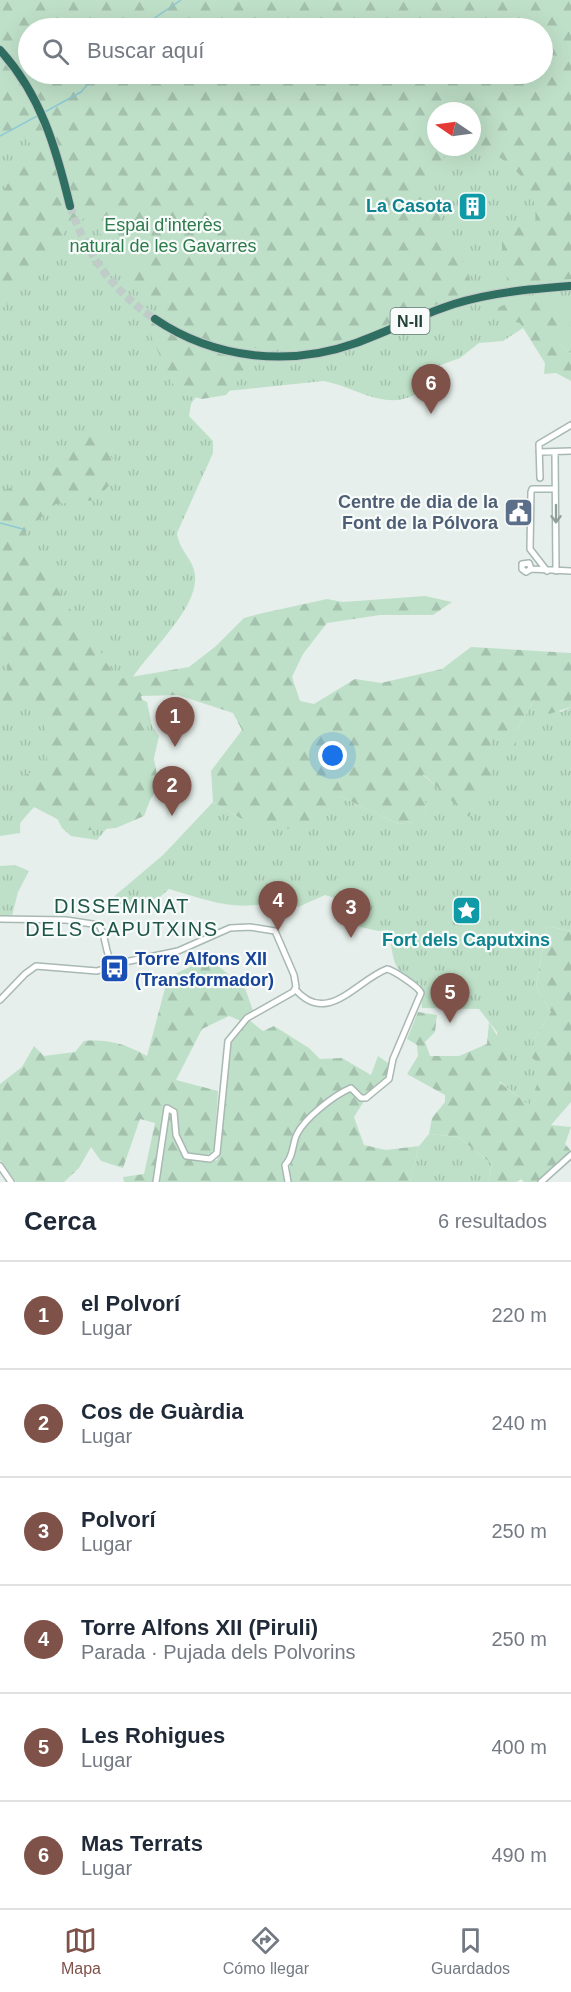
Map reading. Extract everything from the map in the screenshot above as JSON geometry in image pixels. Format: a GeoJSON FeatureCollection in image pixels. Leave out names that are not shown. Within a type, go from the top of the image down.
{"type":"FeatureCollection","features":[{"type":"Feature","properties":{"kind":"highway"},"geometry":{"type":"LineString","coordinates":[[0,50],[18,74]]}},
{"type":"Feature","properties":{"kind":"highway"},"geometry":{"type":"LineString","coordinates":[[24,84],[40,108],[54,144],[70,206]]}},
{"type":"Feature","properties":{"kind":"highway","name":"N-II"},"geometry":{"type":"LineString","coordinates":[[155,319],[194,340],[226,351],[286,357],[343,347],[437,310],[477,298],[571,286]]}},
{"type":"Feature","properties":{"kind":"street"},"geometry":{"type":"LineString","coordinates":[[540,478],[539,444],[571,425]]}},
{"type":"Feature","properties":{"kind":"street"},"geometry":{"type":"LineString","coordinates":[[539,452],[571,451]]}},
{"type":"Feature","properties":{"kind":"street"},"geometry":{"type":"LineString","coordinates":[[555,452],[556,571]]}},
{"type":"Feature","properties":{"kind":"street"},"geometry":{"type":"LineString","coordinates":[[547,571],[530,549],[531,492],[532,489],[555,489]]}},
{"type":"Feature","properties":{"kind":"street"},"geometry":{"type":"LineString","coordinates":[[531,569],[571,571]]}},
{"type":"Feature","properties":{"kind":"street"},"geometry":{"type":"LineString","coordinates":[[0,919],[66,920],[99,925],[103,934],[105,952],[113,965]]}},
{"type":"Feature","properties":{"kind":"street"},"geometry":{"type":"LineString","coordinates":[[0,1000],[36,966],[93,972],[113,965],[178,951],[231,927],[275,931],[294,975],[295,989]]}},
{"type":"Feature","properties":{"kind":"street"},"geometry":{"type":"LineString","coordinates":[[288,1182],[285,1165],[291,1157],[296,1138],[316,1109],[351,1088],[361,1098],[366,1098],[389,1079],[393,1059],[421,993],[417,985],[402,980],[387,969],[332,1002],[314,1002],[295,989]]}},
{"type":"Feature","properties":{"kind":"street"},"geometry":{"type":"LineString","coordinates":[[156,1182],[166,1110],[170,1108],[174,1112],[176,1135],[184,1154],[198,1159],[216,1156],[228,1041],[247,1018],[295,989]]}},
{"type":"Feature","properties":{"kind":"street"},"geometry":{"type":"LineString","coordinates":[[542,1182],[571,1155]]}},
{"type":"Feature","properties":{"kind":"street"},"geometry":{"type":"LineString","coordinates":[[0,1166],[11,1182]]}},
{"type":"Feature","properties":{"kind":"green space","name":"Espai d'interès natural de les Gavarres"},"geometry":{"type":"Polygon","coordinates":[[[0,0],[571,0],[571,354],[561,345],[564,335],[535,324],[523,328],[503,341],[479,343],[460,358],[424,371],[416,394],[404,399],[381,399],[323,381],[198,394],[191,404],[189,416],[213,441],[213,453],[177,533],[180,545],[194,569],[194,588],[182,614],[133,677],[137,697],[147,702],[152,726],[159,736],[154,758],[154,794],[147,804],[113,821],[97,840],[71,836],[62,828],[57,818],[21,794],[20,833],[0,836],[0,0]]]}},
{"type":"Feature","properties":{"kind":"green space"},"geometry":{"type":"Polygon","coordinates":[[[0,0],[571,0],[571,279],[513,283],[505,275],[502,265],[502,231],[517,221],[535,223],[532,195],[517,172],[481,146],[481,102],[427,102],[427,156],[444,156],[439,174],[422,185],[432,206],[441,211],[440,227],[467,269],[474,293],[331,343],[302,347],[253,348],[244,373],[226,395],[202,399],[185,395],[171,382],[142,314],[147,308],[163,316],[166,306],[150,301],[133,288],[129,264],[121,250],[101,235],[93,218],[86,217],[64,231],[44,261],[0,311],[0,196],[14,175],[35,155],[36,149],[24,137],[0,143],[0,0]]]}},
{"type":"Feature","properties":{"kind":"green space"},"geometry":{"type":"Polygon","coordinates":[[[550,296],[559,312],[571,321],[561,345],[571,354],[571,381],[556,373],[544,374],[545,363],[520,323],[515,322],[513,326],[508,326],[495,313],[497,308],[506,304],[506,299],[550,296]]]}},
{"type":"Feature","properties":{"kind":"green space"},"geometry":{"type":"Polygon","coordinates":[[[102,431],[121,433],[112,442],[109,450],[116,464],[112,482],[96,500],[56,504],[25,532],[66,604],[98,644],[104,660],[119,679],[189,667],[216,646],[244,618],[327,599],[343,602],[425,596],[452,602],[433,615],[380,615],[327,623],[303,654],[292,677],[300,701],[314,704],[355,679],[381,683],[442,669],[471,647],[571,653],[571,707],[549,714],[534,700],[516,732],[516,756],[494,730],[490,746],[496,764],[469,817],[423,774],[426,810],[414,822],[398,824],[340,796],[308,833],[240,818],[213,802],[211,771],[242,730],[233,713],[178,695],[141,696],[158,779],[144,816],[116,828],[80,831],[34,807],[20,823],[20,778],[47,764],[48,736],[31,695],[0,711],[0,690],[8,675],[8,648],[0,629],[0,491],[42,479],[71,455],[67,445],[72,440],[102,431]]]}},
{"type":"Feature","properties":{"kind":"green space"},"geometry":{"type":"Polygon","coordinates":[[[534,700],[561,712],[571,707],[571,931],[547,926],[536,986],[551,1012],[534,1039],[545,1066],[529,1106],[499,1081],[497,1032],[479,1009],[422,1008],[420,984],[403,975],[395,964],[388,930],[378,931],[352,925],[342,900],[325,895],[298,907],[286,898],[270,903],[241,906],[213,902],[169,889],[160,897],[127,907],[111,899],[163,855],[213,802],[240,818],[340,796],[398,824],[413,822],[426,810],[422,774],[438,788],[490,746],[494,729],[516,755],[516,732],[534,700]]]}},
{"type":"Feature","properties":{"kind":"green space"},"geometry":{"type":"Polygon","coordinates":[[[15,865],[29,871],[18,892],[12,916],[0,918],[0,866],[15,865]]]}},
{"type":"Feature","properties":{"kind":"green space"},"geometry":{"type":"Polygon","coordinates":[[[547,926],[571,931],[571,1102],[551,1125],[571,1127],[565,1144],[571,1151],[537,1182],[524,1182],[521,1179],[517,1182],[488,1182],[492,1164],[458,1137],[429,1134],[432,1118],[445,1102],[445,1095],[407,1074],[418,1056],[417,1045],[407,1039],[418,1012],[437,1015],[435,1032],[425,1042],[430,1056],[459,1056],[487,1044],[489,1022],[516,1068],[499,1082],[529,1105],[544,1067],[532,1058],[534,1039],[551,1012],[536,986],[547,926]]]}},
{"type":"Feature","properties":{"kind":"green space"},"geometry":{"type":"Polygon","coordinates":[[[205,955],[245,988],[253,1011],[241,1021],[229,1016],[202,1029],[176,1080],[218,1091],[214,1154],[193,1156],[187,1153],[178,1130],[174,1107],[168,1106],[164,1108],[153,1182],[124,1182],[123,1177],[144,1174],[155,1123],[140,1119],[123,1168],[101,1161],[91,1147],[79,1168],[64,1182],[16,1182],[0,1160],[0,1084],[22,1067],[34,1046],[44,1056],[75,1052],[84,1041],[101,1041],[124,1045],[147,1056],[168,977],[192,966],[205,955]]]}},
{"type":"Feature","properties":{"kind":"green space"},"geometry":{"type":"Polygon","coordinates":[[[249,1020],[263,1031],[274,1026],[309,1048],[320,1059],[342,1058],[371,1075],[378,1056],[388,1063],[388,1068],[381,1083],[373,1091],[362,1095],[351,1085],[315,1108],[288,1158],[283,1161],[286,1182],[158,1182],[167,1115],[172,1115],[174,1137],[185,1158],[207,1162],[217,1160],[221,1151],[228,1049],[239,1030],[249,1020]]]}},
{"type":"Feature","properties":{"kind":"green space"},"geometry":{"type":"Polygon","coordinates":[[[352,1090],[364,1101],[354,1117],[364,1145],[386,1150],[419,1146],[410,1182],[289,1182],[293,1151],[301,1131],[316,1111],[327,1107],[352,1090]]]}},
{"type":"Feature","properties":{"kind":"green space"},"geometry":{"type":"Polygon","coordinates":[[[429,1134],[458,1137],[492,1164],[488,1182],[410,1182],[419,1146],[429,1134]]]}},
{"type":"Feature","properties":{"kind":"waterway"},"geometry":{"type":"LineString","coordinates":[[155,18],[181,0]]}},
{"type":"Feature","properties":{"kind":"waterway"},"geometry":{"type":"LineString","coordinates":[[43,113],[81,92],[88,84]]}},
{"type":"Feature","properties":{"kind":"waterway"},"geometry":{"type":"LineString","coordinates":[[0,136],[39,115]]}},
{"type":"Feature","properties":{"kind":"waterway"},"geometry":{"type":"LineString","coordinates":[[0,523],[23,529]]}},
{"type":"Feature","properties":{"kind":"tunnel"},"geometry":{"type":"LineString","coordinates":[[70,206],[84,240],[102,270],[126,296],[155,319]]}},
{"type":"Feature","properties":{"kind":"place","name":"La Casota"},"geometry":{"type":"Point","coordinates":[473,206]}},
{"type":"Feature","properties":{"kind":"place","name":"Mas Terrats"},"geometry":{"type":"Point","coordinates":[431,414]}},
{"type":"Feature","properties":{"kind":"place","name":"Centre de dia de la Font de la Pólvora"},"geometry":{"type":"Point","coordinates":[519,512]}},
{"type":"Feature","properties":{"kind":"place","name":"el Polvorí"},"geometry":{"type":"Point","coordinates":[175,747]}},
{"type":"Feature","properties":{"kind":"place","name":"Cos de Guàrdia"},"geometry":{"type":"Point","coordinates":[172,816]}},
{"type":"Feature","properties":{"kind":"place","name":"Fort dels Caputxins"},"geometry":{"type":"Point","coordinates":[466,911]}},
{"type":"Feature","properties":{"kind":"place","name":"Torre Alfons XII (Piruli)"},"geometry":{"type":"Point","coordinates":[278,931]}},
{"type":"Feature","properties":{"kind":"place","name":"Polvorí"},"geometry":{"type":"Point","coordinates":[351,938]}},
{"type":"Feature","properties":{"kind":"place","name":"Torre Alfons XII (Transformador)"},"geometry":{"type":"Point","coordinates":[114,969]}},
{"type":"Feature","properties":{"kind":"place","name":"Les Rohigues"},"geometry":{"type":"Point","coordinates":[450,1023]}},
{"type":"Feature","properties":{"kind":"district","name":"DISSEMINAT DELS CAPUTXINS"},"geometry":{"type":"Point","coordinates":[122,918]}}]}
